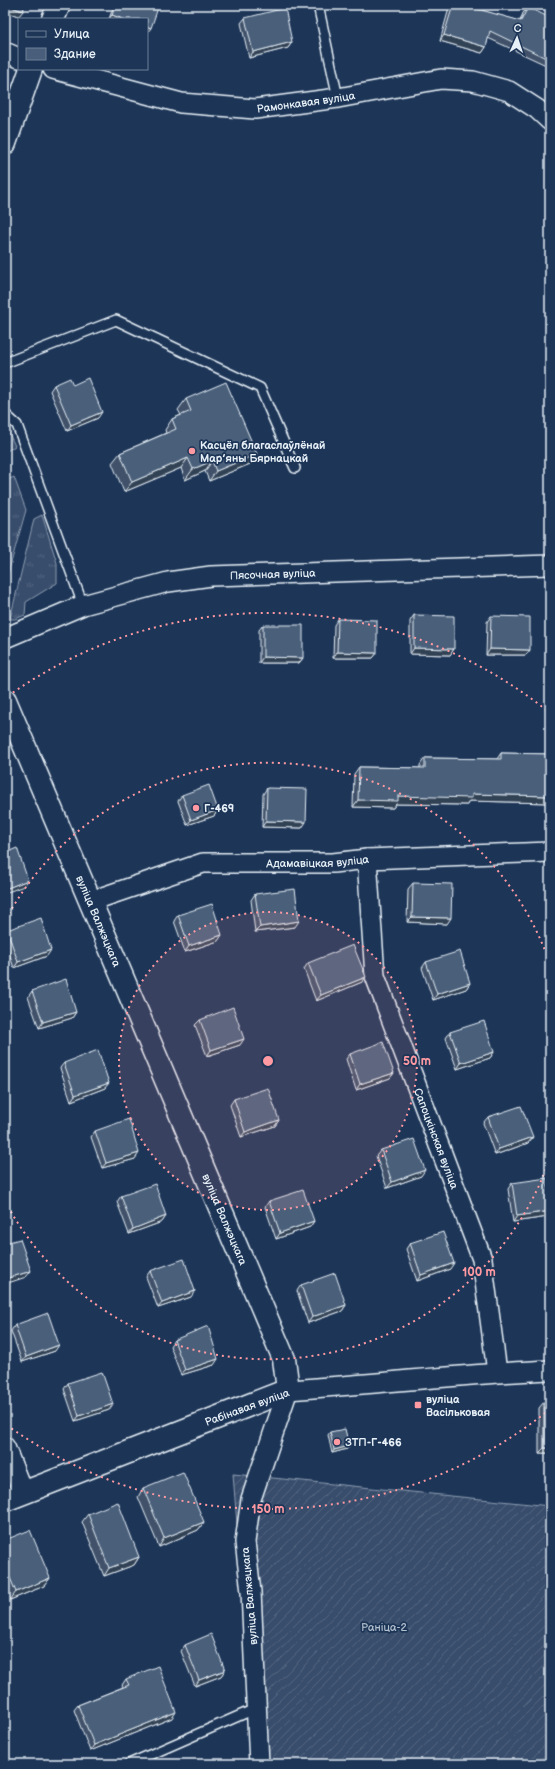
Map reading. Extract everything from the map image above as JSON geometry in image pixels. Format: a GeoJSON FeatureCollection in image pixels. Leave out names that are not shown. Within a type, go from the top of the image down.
{"type":"FeatureCollection","features":[{"type":"Feature","properties":{"kind":"street"},"geometry":{"type":"LineString","coordinates":[[53,18],[59,5]]}},
{"type":"Feature","properties":{"kind":"street"},"geometry":{"type":"LineString","coordinates":[[5,52],[18,58]]}},
{"type":"Feature","properties":{"kind":"street"},"geometry":{"type":"LineString","coordinates":[[5,143],[31,70]]}},
{"type":"Feature","properties":{"kind":"street","name":"Рамонкавая вуліца"},"geometry":{"type":"LineString","coordinates":[[57,70],[181,103],[255,109],[338,98],[441,79],[473,81],[509,91],[537,109],[550,121]]}},
{"type":"Feature","properties":{"kind":"street","name":"Пясочная вуліца"},"geometry":{"type":"LineString","coordinates":[[5,638],[83,605],[168,582],[211,576],[550,565]]}},
{"type":"Feature","properties":{"kind":"street","name":"вуліца Валжэцкага"},"geometry":{"type":"LineString","coordinates":[[5,700],[284,1359],[288,1390],[251,1499],[245,1542],[251,1592],[260,1764]]}},
{"type":"Feature","properties":{"kind":"street","name":"Адамавіцкая вуліца"},"geometry":{"type":"LineString","coordinates":[[91,901],[203,863],[333,863],[367,859],[550,852]]}},
{"type":"Feature","properties":{"kind":"street","name":"Сапоцкінская вуліца"},"geometry":{"type":"LineString","coordinates":[[367,859],[375,976],[482,1259],[497,1372]]}},
{"type":"Feature","properties":{"kind":"street","name":"Рабінавая вуліца"},"geometry":{"type":"LineString","coordinates":[[14,1496],[288,1390],[378,1384],[497,1372],[550,1370]]}},
{"type":"Feature","properties":{"kind":"street"},"geometry":{"type":"LineString","coordinates":[[5,1447],[14,1496]]}},
{"type":"Feature","properties":{"kind":"lane"},"geometry":{"type":"LineString","coordinates":[[318,5],[338,98]]}},
{"type":"Feature","properties":{"kind":"lane"},"geometry":{"type":"LineString","coordinates":[[5,363],[116,320],[260,388],[295,468]]}},
{"type":"Feature","properties":{"kind":"lane"},"geometry":{"type":"LineString","coordinates":[[5,414],[17,424],[83,605]]}},
{"type":"Feature","properties":{"kind":"lane"},"geometry":{"type":"LineString","coordinates":[[129,1764],[257,1708]]}},
{"type":"Feature","properties":{"kind":"green space"},"geometry":{"type":"Polygon","coordinates":[[[5,425],[15,446],[5,452],[5,425]]]}},
{"type":"Feature","properties":{"kind":"green space"},"geometry":{"type":"Polygon","coordinates":[[[14,477],[26,510],[5,584],[5,481],[14,477]]]}},
{"type":"Feature","properties":{"kind":"green space"},"geometry":{"type":"Polygon","coordinates":[[[42,515],[57,563],[57,583],[26,602],[25,615],[15,619],[10,619],[34,519],[42,515]]]}},
{"type":"Feature","properties":{"kind":"green space","name":"Раніца-2"},"geometry":{"type":"Polygon","coordinates":[[[233,1474],[550,1506],[550,1764],[256,1764],[233,1474]]]}},
{"type":"Feature","properties":{"kind":"building"},"geometry":{"type":"Polygon","coordinates":[[[6,5],[25,5],[23,11],[6,5]]]}},
{"type":"Feature","properties":{"kind":"building"},"geometry":{"type":"Polygon","coordinates":[[[116,5],[159,5],[151,28],[148,27],[148,18],[120,18],[112,15],[116,5]]]}},
{"type":"Feature","properties":{"kind":"building"},"geometry":{"type":"Polygon","coordinates":[[[453,5],[463,5],[521,21],[528,7],[550,18],[550,60],[490,31],[486,47],[444,35],[453,5]]]}},
{"type":"Feature","properties":{"kind":"building"},"geometry":{"type":"Polygon","coordinates":[[[285,8],[292,42],[253,52],[245,18],[285,8]]]}},
{"type":"Feature","properties":{"kind":"building"},"geometry":{"type":"Polygon","coordinates":[[[70,378],[73,385],[88,378],[102,412],[71,425],[54,385],[70,378]]]}},
{"type":"Feature","properties":{"kind":"building","name":"Касцёл благаслаўлёнай Мар’яны Бярнацкай"},"geometry":{"type":"Polygon","coordinates":[[[226,382],[257,454],[216,471],[212,461],[193,469],[188,458],[132,482],[120,453],[176,429],[172,419],[191,411],[186,399],[226,382]]]}},
{"type":"Feature","properties":{"kind":"building"},"geometry":{"type":"Polygon","coordinates":[[[414,615],[454,616],[454,649],[414,648],[414,615]]]}},
{"type":"Feature","properties":{"kind":"building"},"geometry":{"type":"Polygon","coordinates":[[[491,616],[530,617],[530,650],[490,649],[491,616]]]}},
{"type":"Feature","properties":{"kind":"building"},"geometry":{"type":"Polygon","coordinates":[[[338,619],[377,620],[377,653],[337,652],[338,619]]]}},
{"type":"Feature","properties":{"kind":"building"},"geometry":{"type":"Polygon","coordinates":[[[263,625],[303,625],[303,658],[263,657],[263,625]]]}},
{"type":"Feature","properties":{"kind":"building"},"geometry":{"type":"Polygon","coordinates":[[[501,753],[550,754],[550,796],[472,794],[472,798],[398,796],[398,801],[358,800],[359,767],[425,768],[425,758],[501,759],[501,753]]]}},
{"type":"Feature","properties":{"kind":"building","name":"Г-469"},"geometry":{"type":"Polygon","coordinates":[[[209,785],[218,810],[191,820],[182,795],[209,785]]]}},
{"type":"Feature","properties":{"kind":"building"},"geometry":{"type":"Polygon","coordinates":[[[267,788],[307,789],[306,822],[266,821],[267,788]]]}},
{"type":"Feature","properties":{"kind":"building"},"geometry":{"type":"Polygon","coordinates":[[[17,848],[28,880],[5,889],[5,853],[17,848]]]}},
{"type":"Feature","properties":{"kind":"building"},"geometry":{"type":"Polygon","coordinates":[[[413,883],[452,884],[451,918],[412,917],[413,883]]]}},
{"type":"Feature","properties":{"kind":"building"},"geometry":{"type":"Polygon","coordinates":[[[295,889],[299,921],[260,927],[255,894],[295,889]]]}},
{"type":"Feature","properties":{"kind":"building"},"geometry":{"type":"Polygon","coordinates":[[[212,904],[222,935],[189,946],[178,915],[212,904]]]}},
{"type":"Feature","properties":{"kind":"building"},"geometry":{"type":"Polygon","coordinates":[[[41,918],[51,950],[18,962],[7,930],[41,918]]]}},
{"type":"Feature","properties":{"kind":"building"},"geometry":{"type":"Polygon","coordinates":[[[353,945],[366,977],[321,995],[308,963],[353,945]]]}},
{"type":"Feature","properties":{"kind":"building"},"geometry":{"type":"Polygon","coordinates":[[[460,951],[470,983],[437,994],[426,962],[460,951]]]}},
{"type":"Feature","properties":{"kind":"building"},"geometry":{"type":"Polygon","coordinates":[[[66,979],[76,1012],[43,1022],[32,991],[66,979]]]}},
{"type":"Feature","properties":{"kind":"building"},"geometry":{"type":"Polygon","coordinates":[[[233,1007],[244,1039],[211,1050],[200,1020],[233,1007]]]}},
{"type":"Feature","properties":{"kind":"building"},"geometry":{"type":"Polygon","coordinates":[[[484,1021],[494,1052],[461,1063],[450,1032],[484,1021]]]}},
{"type":"Feature","properties":{"kind":"building"},"geometry":{"type":"Polygon","coordinates":[[[383,1042],[394,1073],[360,1084],[350,1054],[383,1042]]]}},
{"type":"Feature","properties":{"kind":"building"},"geometry":{"type":"Polygon","coordinates":[[[98,1050],[109,1083],[75,1095],[64,1063],[98,1050]]]}},
{"type":"Feature","properties":{"kind":"building"},"geometry":{"type":"Polygon","coordinates":[[[268,1088],[279,1120],[245,1132],[234,1099],[268,1088]]]}},
{"type":"Feature","properties":{"kind":"building"},"geometry":{"type":"Polygon","coordinates":[[[521,1106],[533,1137],[499,1149],[488,1117],[521,1106]]]}},
{"type":"Feature","properties":{"kind":"building"},"geometry":{"type":"Polygon","coordinates":[[[129,1119],[139,1153],[106,1163],[95,1131],[129,1119]]]}},
{"type":"Feature","properties":{"kind":"building"},"geometry":{"type":"Polygon","coordinates":[[[414,1139],[425,1170],[392,1182],[381,1150],[414,1139]]]}},
{"type":"Feature","properties":{"kind":"building"},"geometry":{"type":"Polygon","coordinates":[[[547,1178],[550,1211],[517,1216],[512,1183],[547,1178]]]}},
{"type":"Feature","properties":{"kind":"building"},"geometry":{"type":"Polygon","coordinates":[[[155,1184],[166,1216],[133,1229],[121,1196],[155,1184]]]}},
{"type":"Feature","properties":{"kind":"building"},"geometry":{"type":"Polygon","coordinates":[[[303,1190],[314,1221],[280,1233],[269,1201],[303,1190]]]}},
{"type":"Feature","properties":{"kind":"building"},"geometry":{"type":"Polygon","coordinates":[[[443,1232],[454,1263],[421,1275],[410,1243],[443,1232]]]}},
{"type":"Feature","properties":{"kind":"building"},"geometry":{"type":"Polygon","coordinates":[[[20,1239],[31,1271],[5,1279],[5,1243],[20,1239]]]}},
{"type":"Feature","properties":{"kind":"building"},"geometry":{"type":"Polygon","coordinates":[[[184,1259],[195,1291],[162,1303],[150,1271],[184,1259]]]}},
{"type":"Feature","properties":{"kind":"building"},"geometry":{"type":"Polygon","coordinates":[[[335,1273],[346,1305],[312,1317],[301,1285],[335,1273]]]}},
{"type":"Feature","properties":{"kind":"building"},"geometry":{"type":"Polygon","coordinates":[[[48,1313],[59,1345],[26,1357],[15,1325],[48,1313]]]}},
{"type":"Feature","properties":{"kind":"building"},"geometry":{"type":"Polygon","coordinates":[[[208,1326],[218,1359],[185,1370],[174,1340],[208,1326]]]}},
{"type":"Feature","properties":{"kind":"building"},"geometry":{"type":"Polygon","coordinates":[[[102,1372],[113,1404],[79,1416],[68,1383],[102,1372]]]}},
{"type":"Feature","properties":{"kind":"building"},"geometry":{"type":"Polygon","coordinates":[[[544,1402],[550,1402],[550,1448],[544,1448],[544,1402]]]}},
{"type":"Feature","properties":{"kind":"building","name":"ЗТП-Г-466"},"geometry":{"type":"Polygon","coordinates":[[[345,1429],[349,1446],[334,1450],[330,1432],[345,1429]]]}},
{"type":"Feature","properties":{"kind":"building"},"geometry":{"type":"Polygon","coordinates":[[[183,1472],[204,1522],[164,1538],[143,1488],[183,1472]]]}},
{"type":"Feature","properties":{"kind":"building"},"geometry":{"type":"Polygon","coordinates":[[[118,1502],[139,1557],[109,1568],[88,1514],[118,1502]]]}},
{"type":"Feature","properties":{"kind":"building"},"geometry":{"type":"Polygon","coordinates":[[[30,1530],[50,1578],[16,1592],[5,1566],[5,1540],[30,1530]]]}},
{"type":"Feature","properties":{"kind":"building"},"geometry":{"type":"Polygon","coordinates":[[[211,1634],[225,1670],[199,1680],[185,1645],[211,1634]]]}},
{"type":"Feature","properties":{"kind":"building"},"geometry":{"type":"Polygon","coordinates":[[[158,1666],[176,1712],[94,1745],[78,1705],[129,1685],[126,1679],[158,1666]]]}},
{"type":"Feature","properties":{"kind":"place","name":"Касцёл благаслаўлёнай Мар’яны Бярнацкай"},"geometry":{"type":"Point","coordinates":[192,451]}},
{"type":"Feature","properties":{"kind":"place","name":"Г-469"},"geometry":{"type":"Point","coordinates":[196,808]}},
{"type":"Feature","properties":{"kind":"place","name":"вуліца Васільковая"},"geometry":{"type":"Point","coordinates":[418,1405]}},
{"type":"Feature","properties":{"kind":"place","name":"ЗТП-Г-466"},"geometry":{"type":"Point","coordinates":[337,1442]}}]}
